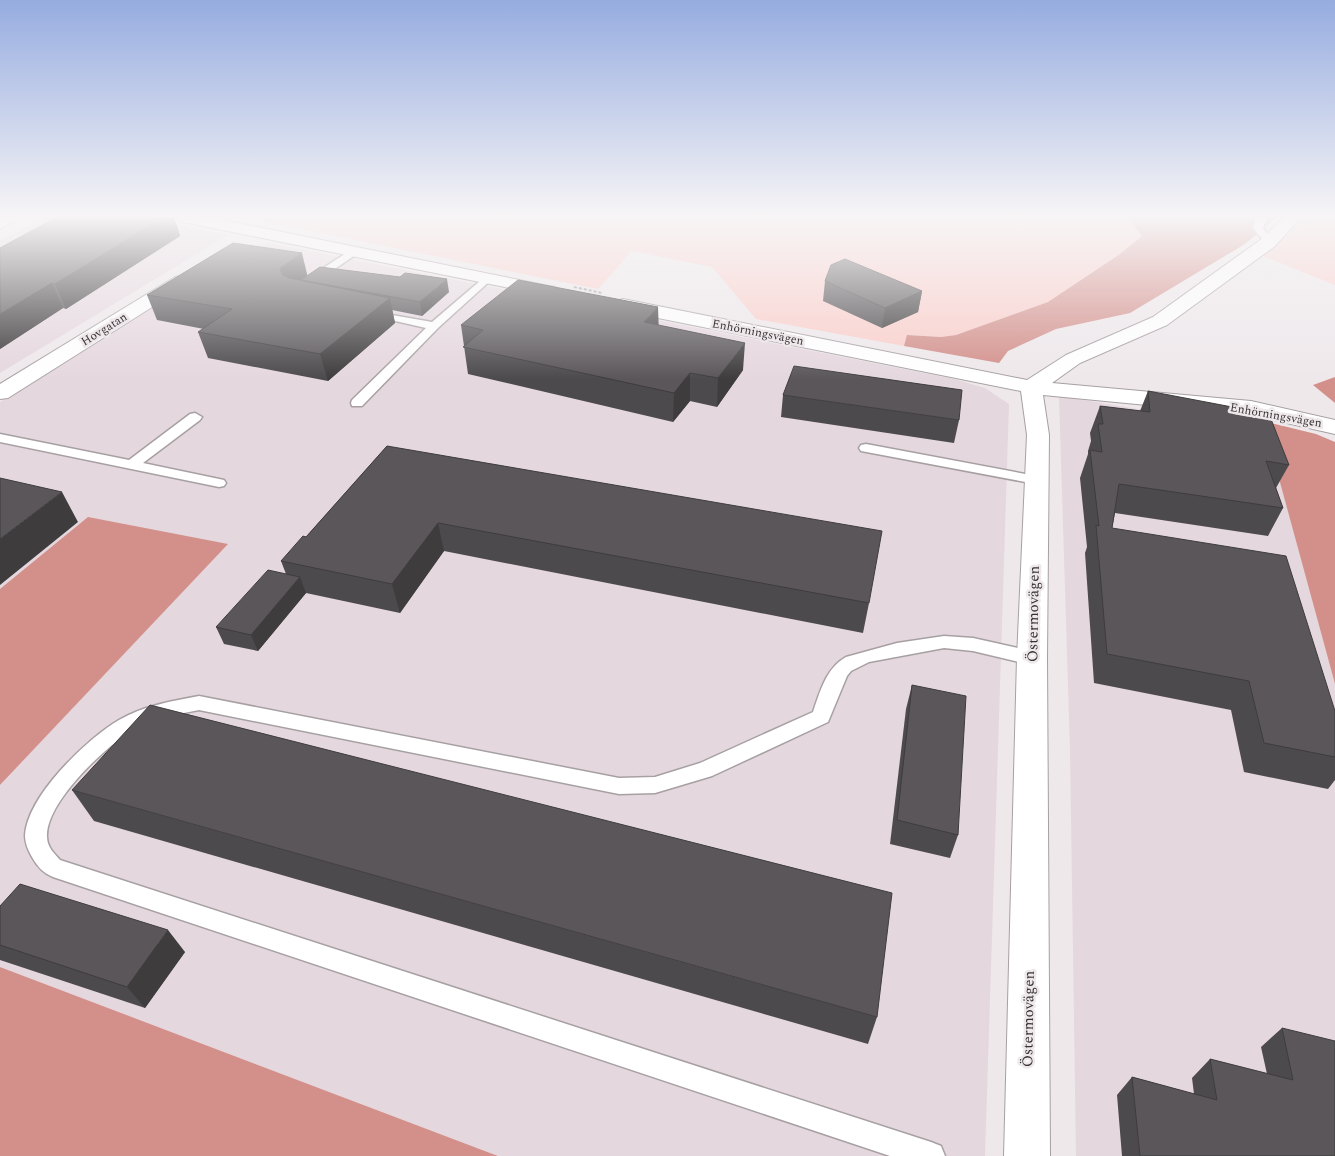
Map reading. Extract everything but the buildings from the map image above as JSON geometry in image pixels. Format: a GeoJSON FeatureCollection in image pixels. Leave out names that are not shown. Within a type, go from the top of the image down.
{"type":"FeatureCollection","features":[{"type":"Feature","properties":{"kind":"street"},"geometry":{"type":"LineString","coordinates":[[452,271],[564,294]]}},
{"type":"Feature","properties":{"kind":"street"},"geometry":{"type":"LineString","coordinates":[[1031,386],[1073,359],[1160,321],[1229,271]]}},
{"type":"Feature","properties":{"kind":"street","name":"Hovgatan"},"geometry":{"type":"LineString","coordinates":[[0,393],[193,274]]}},
{"type":"Feature","properties":{"kind":"street","name":"Enhörningsvägen"},"geometry":{"type":"LineString","coordinates":[[602,301],[1031,386],[1251,408],[1335,428]]}},
{"type":"Feature","properties":{"kind":"street","name":"Östermovägen"},"geometry":{"type":"LineString","coordinates":[[1027,1156],[1032,658],[1038,434],[1031,386]]}},
{"type":"Feature","properties":{"kind":"lane"},"geometry":{"type":"LineString","coordinates":[[304,285],[325,271]]}},
{"type":"Feature","properties":{"kind":"lane"},"geometry":{"type":"LineString","coordinates":[[357,403],[434,326],[488,278]]}},
{"type":"Feature","properties":{"kind":"lane"},"geometry":{"type":"LineString","coordinates":[[361,311],[434,326]]}},
{"type":"Feature","properties":{"kind":"lane"},"geometry":{"type":"LineString","coordinates":[[132,465],[195,417]]}},
{"type":"Feature","properties":{"kind":"lane"},"geometry":{"type":"LineString","coordinates":[[0,438],[219,483]]}},
{"type":"Feature","properties":{"kind":"lane"},"geometry":{"type":"LineString","coordinates":[[866,448],[1036,480]]}},
{"type":"Feature","properties":{"kind":"lane"},"geometry":{"type":"LineString","coordinates":[[931,1156],[53,867],[39,853],[36,834],[40,813],[53,794],[102,743],[124,725],[147,715],[199,703],[619,786],[655,785],[704,770],[822,717],[833,682],[846,664],[907,647],[952,642],[1032,658]]}},
{"type":"Feature","properties":{"kind":"shaded area"},"geometry":{"type":"Polygon","coordinates":[[[0,271],[169,271],[0,373],[0,271]]]}},
{"type":"Feature","properties":{"kind":"shaded area"},"geometry":{"type":"Polygon","coordinates":[[[211,271],[410,271],[954,379],[985,388],[1009,404],[985,1156],[498,1156],[0,967],[0,785],[227,544],[0,589],[0,402],[211,271]]]}},
{"type":"Feature","properties":{"kind":"shaded area"},"geometry":{"type":"Polygon","coordinates":[[[508,271],[614,271],[598,289],[508,271]]]}},
{"type":"Feature","properties":{"kind":"shaded area"},"geometry":{"type":"Polygon","coordinates":[[[715,271],[1095,271],[1048,302],[956,335],[941,337],[908,335],[904,346],[756,319],[715,271]]]}},
{"type":"Feature","properties":{"kind":"shaded area"},"geometry":{"type":"Polygon","coordinates":[[[1095,271],[1200,271],[1130,313],[1056,329],[1008,351],[999,363],[904,346],[907,335],[941,337],[956,335],[1048,302],[1095,271]]]}},
{"type":"Feature","properties":{"kind":"shaded area"},"geometry":{"type":"Polygon","coordinates":[[[1300,271],[1335,271],[1335,285],[1300,271]]]}},
{"type":"Feature","properties":{"kind":"shaded area"},"geometry":{"type":"Polygon","coordinates":[[[1335,377],[1335,403],[1313,385],[1335,377]]]}},
{"type":"Feature","properties":{"kind":"shaded area"},"geometry":{"type":"Polygon","coordinates":[[[1059,396],[1266,430],[1335,684],[1335,1156],[1076,1156],[1070,750],[1059,396]]]}},
{"type":"Feature","properties":{"kind":"shaded area"},"geometry":{"type":"Polygon","coordinates":[[[1271,423],[1316,434],[1335,442],[1335,684],[1266,431],[1271,423]]]}},
{"type":"Feature","properties":{"kind":"shaded area"},"geometry":{"type":"Polygon","coordinates":[[[88,517],[228,544],[0,785],[0,589],[88,517]]]}},
{"type":"Feature","properties":{"kind":"shaded area"},"geometry":{"type":"Polygon","coordinates":[[[0,967],[498,1156],[0,1156],[0,967]]]}}]}
